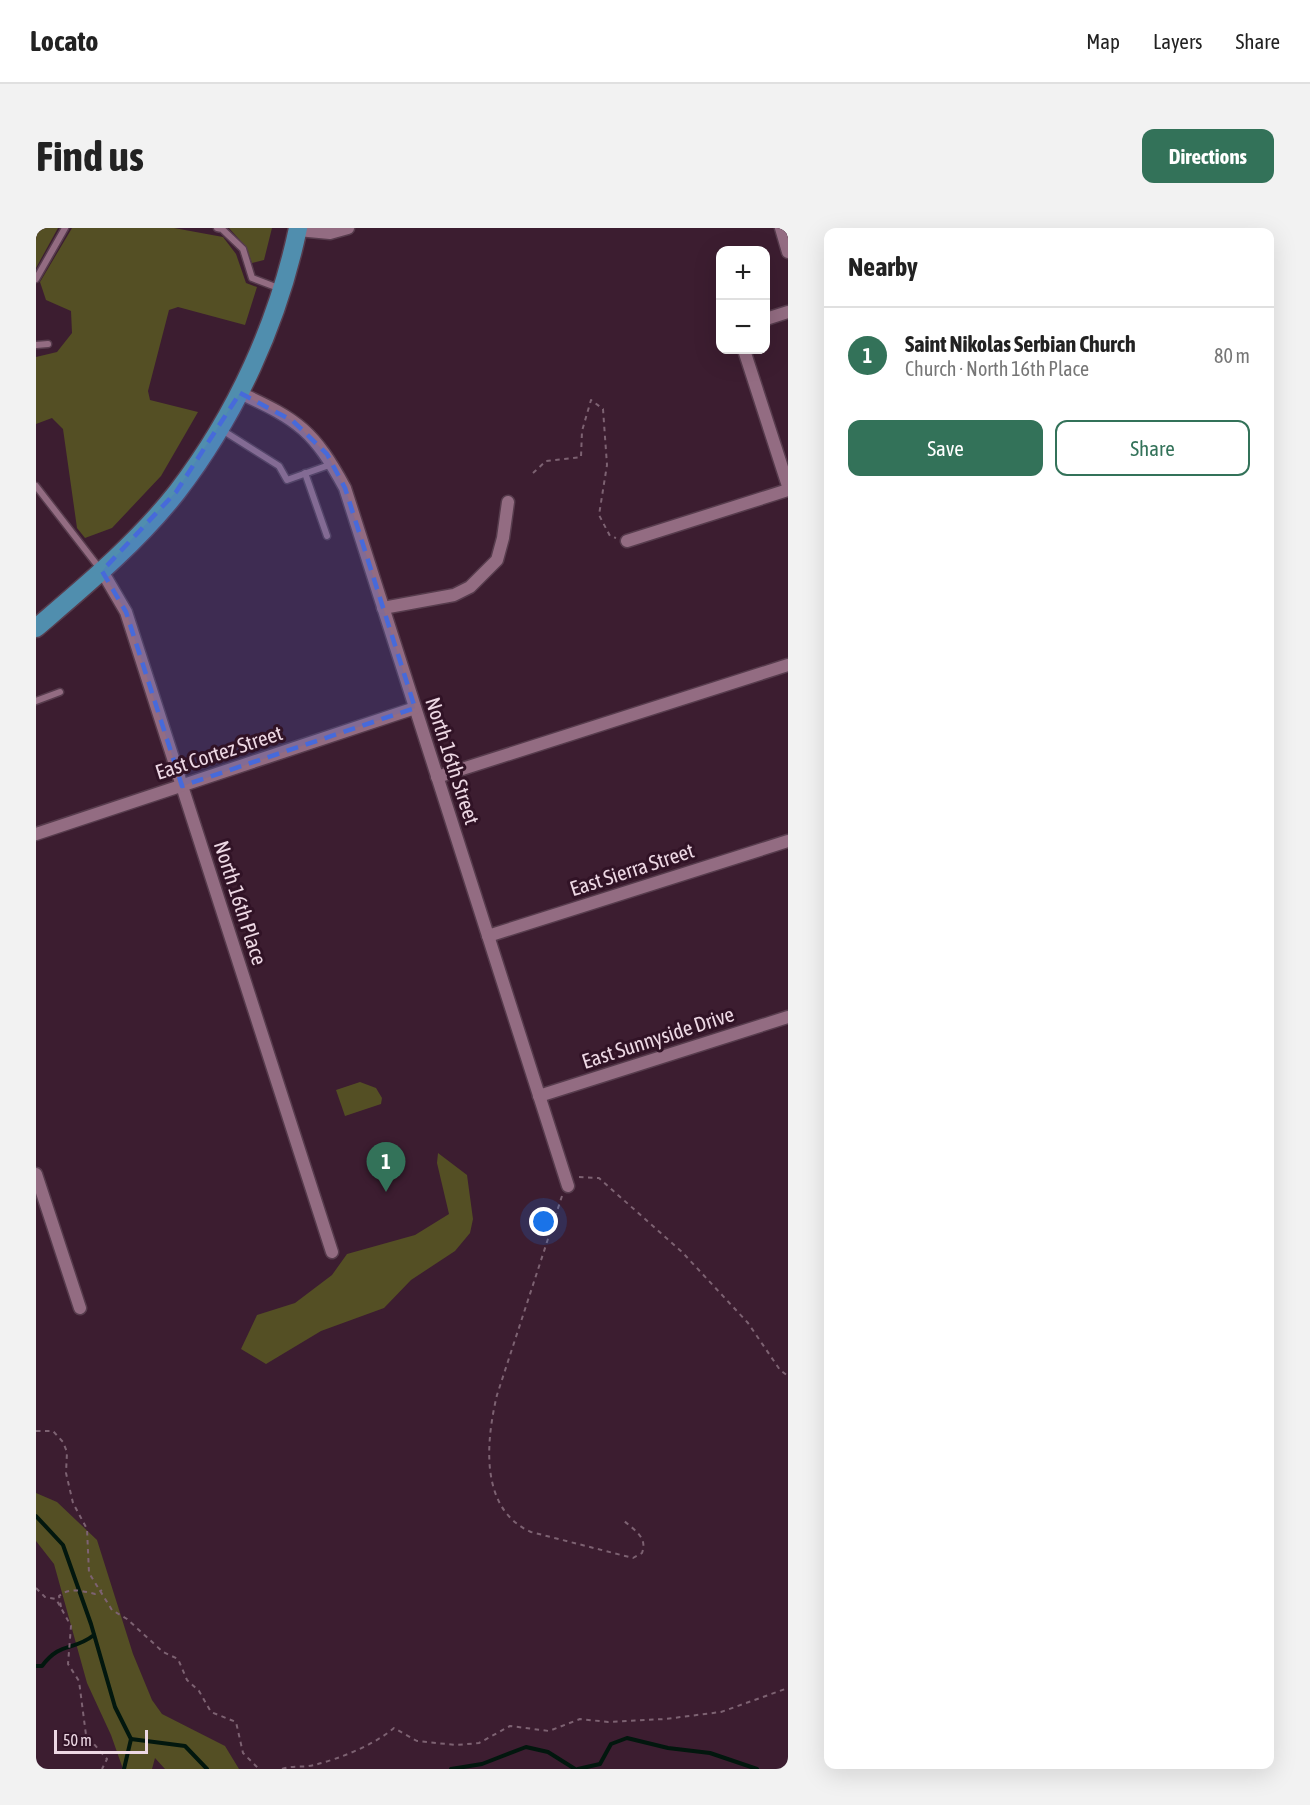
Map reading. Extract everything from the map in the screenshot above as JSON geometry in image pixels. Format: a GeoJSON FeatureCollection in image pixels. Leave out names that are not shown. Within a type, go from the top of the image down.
{"type":"FeatureCollection","features":[{"type":"Feature","properties":{"kind":"main road"},"geometry":{"type":"LineString","coordinates":[[36,628],[102,571],[176,492],[219,428],[253,367],[282,289],[298,229]]}},
{"type":"Feature","properties":{"kind":"street"},"geometry":{"type":"LineString","coordinates":[[298,229],[330,233],[348,228]]}},
{"type":"Feature","properties":{"kind":"street"},"geometry":{"type":"LineString","coordinates":[[781,228],[788,252]]}},
{"type":"Feature","properties":{"kind":"street"},"geometry":{"type":"LineString","coordinates":[[770,317],[788,312]]}},
{"type":"Feature","properties":{"kind":"street"},"geometry":{"type":"LineString","coordinates":[[627,541],[788,488],[745,354]]}},
{"type":"Feature","properties":{"kind":"street","name":"North 16th Street"},"geometry":{"type":"LineString","coordinates":[[240,393],[280,412],[307,431],[327,454],[345,488],[566,1181]]}},
{"type":"Feature","properties":{"kind":"street"},"geometry":{"type":"LineString","coordinates":[[383,608],[454,595],[470,587],[497,560],[504,538],[508,502]]}},
{"type":"Feature","properties":{"kind":"street","name":"North 16th Place"},"geometry":{"type":"LineString","coordinates":[[102,571],[126,612],[332,1251]]}},
{"type":"Feature","properties":{"kind":"street"},"geometry":{"type":"LineString","coordinates":[[437,777],[788,665]]}},
{"type":"Feature","properties":{"kind":"street","name":"East Cortez Street"},"geometry":{"type":"LineString","coordinates":[[36,834],[415,708]]}},
{"type":"Feature","properties":{"kind":"street","name":"East Sierra Street"},"geometry":{"type":"LineString","coordinates":[[488,936],[788,841]]}},
{"type":"Feature","properties":{"kind":"street","name":"East Sunnyside Drive"},"geometry":{"type":"LineString","coordinates":[[539,1096],[788,1017]]}},
{"type":"Feature","properties":{"kind":"street"},"geometry":{"type":"LineString","coordinates":[[36,1174],[80,1308]]}},
{"type":"Feature","properties":{"kind":"lane"},"geometry":{"type":"LineString","coordinates":[[36,279],[65,228]]}},
{"type":"Feature","properties":{"kind":"lane"},"geometry":{"type":"LineString","coordinates":[[217,228],[222,229],[243,249],[252,278],[282,289]]}},
{"type":"Feature","properties":{"kind":"lane"},"geometry":{"type":"LineString","coordinates":[[36,345],[48,344]]}},
{"type":"Feature","properties":{"kind":"lane"},"geometry":{"type":"LineString","coordinates":[[219,428],[279,466],[287,480],[332,464]]}},
{"type":"Feature","properties":{"kind":"lane"},"geometry":{"type":"LineString","coordinates":[[305,474],[327,536]]}},
{"type":"Feature","properties":{"kind":"lane"},"geometry":{"type":"LineString","coordinates":[[36,486],[102,571]]}},
{"type":"Feature","properties":{"kind":"lane"},"geometry":{"type":"LineString","coordinates":[[36,701],[60,692]]}},
{"type":"Feature","properties":{"kind":"path"},"geometry":{"type":"LineString","coordinates":[[533,474],[546,461],[581,458],[582,431],[591,400],[603,409],[607,465],[599,515],[610,536],[627,541]]}},
{"type":"Feature","properties":{"kind":"path"},"geometry":{"type":"LineString","coordinates":[[623,1520],[642,1536],[645,1546],[642,1553],[633,1558],[531,1532],[515,1524],[506,1513],[496,1493],[490,1473],[490,1424],[497,1395],[566,1181],[599,1178],[683,1253],[748,1323],[780,1370],[788,1376]]}},
{"type":"Feature","properties":{"kind":"path"},"geometry":{"type":"LineString","coordinates":[[36,1431],[53,1431],[63,1442],[67,1452],[66,1473],[73,1503],[87,1529],[89,1573],[102,1590],[112,1610],[127,1618],[163,1652],[178,1659],[187,1680],[199,1691],[211,1712],[236,1722],[243,1753],[259,1769]]}},
{"type":"Feature","properties":{"kind":"path"},"geometry":{"type":"LineString","coordinates":[[36,1588],[45,1597],[56,1599],[71,1626],[68,1664],[79,1681],[86,1735],[106,1759],[102,1769]]}},
{"type":"Feature","properties":{"kind":"path"},"geometry":{"type":"LineString","coordinates":[[62,1609],[59,1596],[64,1592],[79,1590],[95,1594],[102,1590]]}},
{"type":"Feature","properties":{"kind":"path"},"geometry":{"type":"LineString","coordinates":[[282,1769],[293,1765],[313,1766],[329,1759],[346,1757],[361,1747],[384,1737],[394,1728],[417,1740],[456,1744],[479,1743],[510,1726],[549,1731],[580,1719],[608,1722],[665,1719],[722,1712],[788,1688]]}},
{"type":"Feature","properties":{"kind":"highlighted area"},"geometry":{"type":"Polygon","coordinates":[[[240,393],[293,421],[327,454],[345,488],[415,708],[182,786],[126,612],[102,571],[176,492],[240,393]]]}},
{"type":"Feature","properties":{"kind":"shaded area"},"geometry":{"type":"Polygon","coordinates":[[[36,228],[58,228],[36,268],[36,228]]]}},
{"type":"Feature","properties":{"kind":"shaded area"},"geometry":{"type":"Polygon","coordinates":[[[72,228],[174,228],[223,237],[236,254],[246,283],[257,287],[245,325],[178,307],[169,310],[148,391],[150,400],[198,412],[161,476],[112,528],[85,538],[77,528],[63,429],[52,418],[36,424],[36,357],[57,352],[72,333],[71,311],[46,300],[40,282],[72,228]]]}},
{"type":"Feature","properties":{"kind":"shaded area"},"geometry":{"type":"Polygon","coordinates":[[[229,228],[272,228],[264,260],[252,263],[246,247],[229,228]]]}},
{"type":"Feature","properties":{"kind":"shaded area"},"geometry":{"type":"Polygon","coordinates":[[[360,1082],[376,1088],[382,1098],[381,1104],[345,1116],[336,1090],[360,1082]]]}},
{"type":"Feature","properties":{"kind":"shaded area"},"geometry":{"type":"Polygon","coordinates":[[[438,1153],[467,1175],[473,1219],[470,1233],[455,1251],[411,1280],[384,1308],[321,1331],[266,1364],[241,1349],[257,1315],[295,1303],[332,1275],[347,1254],[415,1235],[449,1214],[437,1163],[438,1153]]]}},
{"type":"Feature","properties":{"kind":"shaded area"},"geometry":{"type":"Polygon","coordinates":[[[36,1493],[57,1502],[97,1540],[133,1654],[152,1700],[162,1714],[225,1746],[239,1769],[165,1769],[155,1758],[152,1769],[123,1769],[111,1735],[87,1683],[54,1564],[36,1541],[36,1493]]]}},
{"type":"Feature","properties":{"kind":"waterway"},"geometry":{"type":"LineString","coordinates":[[36,1516],[63,1545],[91,1624],[115,1707],[131,1739],[185,1746],[207,1769]]}},
{"type":"Feature","properties":{"kind":"waterway"},"geometry":{"type":"LineString","coordinates":[[36,1666],[42,1666],[55,1653],[79,1644],[94,1635]]}},
{"type":"Feature","properties":{"kind":"waterway"},"geometry":{"type":"LineString","coordinates":[[578,1769],[600,1764],[611,1744],[627,1738],[668,1748],[710,1753],[757,1769]]}},
{"type":"Feature","properties":{"kind":"waterway"},"geometry":{"type":"LineString","coordinates":[[124,1769],[131,1739]]}},
{"type":"Feature","properties":{"kind":"waterway"},"geometry":{"type":"LineString","coordinates":[[451,1769],[482,1764],[526,1747],[548,1752],[575,1769]]}},
{"type":"Feature","properties":{"kind":"place","name":"Saint Nikolas Serbian Church"},"geometry":{"type":"Point","coordinates":[386,1192]}}]}
